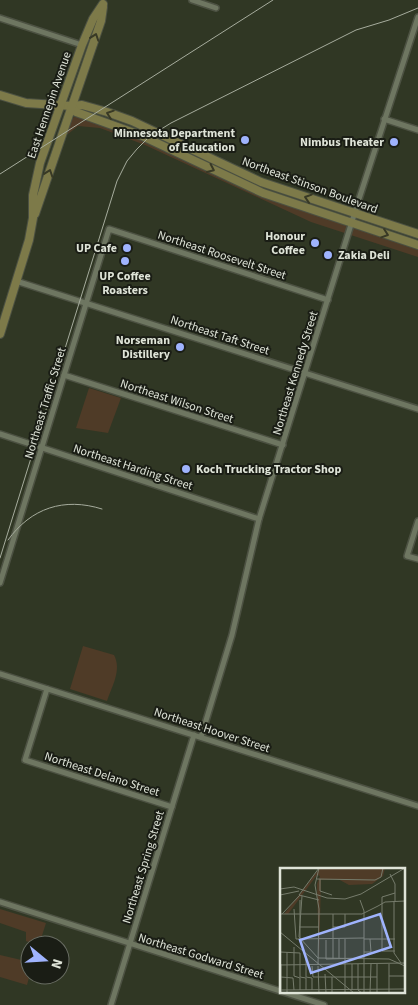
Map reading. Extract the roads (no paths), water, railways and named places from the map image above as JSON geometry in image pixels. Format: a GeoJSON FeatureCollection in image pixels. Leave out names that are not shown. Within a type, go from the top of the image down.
{"type":"FeatureCollection","features":[{"type":"Feature","properties":{"kind":"main road","name":"East Hennepin Avenue"},"geometry":{"type":"LineString","coordinates":[[33,218],[33,195],[36,179],[82,44],[93,19],[104,2]]}},
{"type":"Feature","properties":{"kind":"main road","name":"East Hennepin Avenue"},"geometry":{"type":"LineString","coordinates":[[0,334],[33,218],[101,21],[104,2]]}},
{"type":"Feature","properties":{"kind":"main road"},"geometry":{"type":"LineString","coordinates":[[0,95],[26,102],[72,106]]}},
{"type":"Feature","properties":{"kind":"main road","name":"Northeast Stinson Boulevard"},"geometry":{"type":"LineString","coordinates":[[418,234],[261,182],[132,121],[82,105],[72,106],[76,112],[140,135],[263,193],[418,245]]}},
{"type":"Feature","properties":{"kind":"street"},"geometry":{"type":"LineString","coordinates":[[192,0],[216,8]]}},
{"type":"Feature","properties":{"kind":"street","name":"Northeast Kennedy Street"},"geometry":{"type":"LineString","coordinates":[[201,737],[232,635],[260,519],[354,213],[418,17]]}},
{"type":"Feature","properties":{"kind":"street"},"geometry":{"type":"LineString","coordinates":[[0,18],[82,44]]}},
{"type":"Feature","properties":{"kind":"street"},"geometry":{"type":"LineString","coordinates":[[384,120],[418,130]]}},
{"type":"Feature","properties":{"kind":"street","name":"Northeast Roosevelt Street"},"geometry":{"type":"LineString","coordinates":[[109,229],[328,300]]}},
{"type":"Feature","properties":{"kind":"street","name":"Northeast Traffic Street"},"geometry":{"type":"LineString","coordinates":[[0,582],[109,229]]}},
{"type":"Feature","properties":{"kind":"street","name":"Northeast Taft Street"},"geometry":{"type":"LineString","coordinates":[[16,281],[87,302],[418,409]]}},
{"type":"Feature","properties":{"kind":"street","name":"Northeast Wilson Street"},"geometry":{"type":"LineString","coordinates":[[64,376],[283,445]]}},
{"type":"Feature","properties":{"kind":"street","name":"Northeast Harding Street"},"geometry":{"type":"LineString","coordinates":[[0,434],[260,519]]}},
{"type":"Feature","properties":{"kind":"street"},"geometry":{"type":"LineString","coordinates":[[418,521],[407,556],[418,560]]}},
{"type":"Feature","properties":{"kind":"street","name":"Northeast Hoover Street"},"geometry":{"type":"LineString","coordinates":[[0,674],[418,806]]}},
{"type":"Feature","properties":{"kind":"street","name":"Northeast Delano Street"},"geometry":{"type":"LineString","coordinates":[[48,689],[25,760],[172,807]]}},
{"type":"Feature","properties":{"kind":"street","name":"Northeast Spring Street"},"geometry":{"type":"LineString","coordinates":[[111,1005],[194,734]]}},
{"type":"Feature","properties":{"kind":"street","name":"Northeast Godward Street"},"geometry":{"type":"LineString","coordinates":[[0,902],[280,991]]}},
{"type":"Feature","properties":{"kind":"street","name":"Northeast Godward Street"},"geometry":{"type":"LineString","coordinates":[[283,992],[324,1005]]}},
{"type":"Feature","properties":{"kind":"railway"},"geometry":{"type":"LineString","coordinates":[[0,174],[273,0]]}},
{"type":"Feature","properties":{"kind":"railway"},"geometry":{"type":"LineString","coordinates":[[0,558],[117,181],[127,161],[150,136],[171,123],[356,30],[389,20],[418,8]]}},
{"type":"Feature","properties":{"kind":"railway"},"geometry":{"type":"LineString","coordinates":[[8,540],[27,520],[49,508],[75,504],[102,509]]}},
{"type":"Feature","properties":{"kind":"place","name":"Minnesota Department of Education"},"geometry":{"type":"Point","coordinates":[245,140]}},
{"type":"Feature","properties":{"kind":"place","name":"Nimbus Theater"},"geometry":{"type":"Point","coordinates":[394,142]}},
{"type":"Feature","properties":{"kind":"place","name":"Honour Coffee"},"geometry":{"type":"Point","coordinates":[315,243]}},
{"type":"Feature","properties":{"kind":"place","name":"UP Cafe"},"geometry":{"type":"Point","coordinates":[127,248]}},
{"type":"Feature","properties":{"kind":"place","name":"Zakia Deli"},"geometry":{"type":"Point","coordinates":[328,255]}},
{"type":"Feature","properties":{"kind":"place","name":"UP Coffee Roasters"},"geometry":{"type":"Point","coordinates":[125,261]}},
{"type":"Feature","properties":{"kind":"place","name":"Norseman Distillery"},"geometry":{"type":"Point","coordinates":[180,347]}},
{"type":"Feature","properties":{"kind":"place","name":"Koch Trucking Tractor Shop"},"geometry":{"type":"Point","coordinates":[186,469]}}]}
